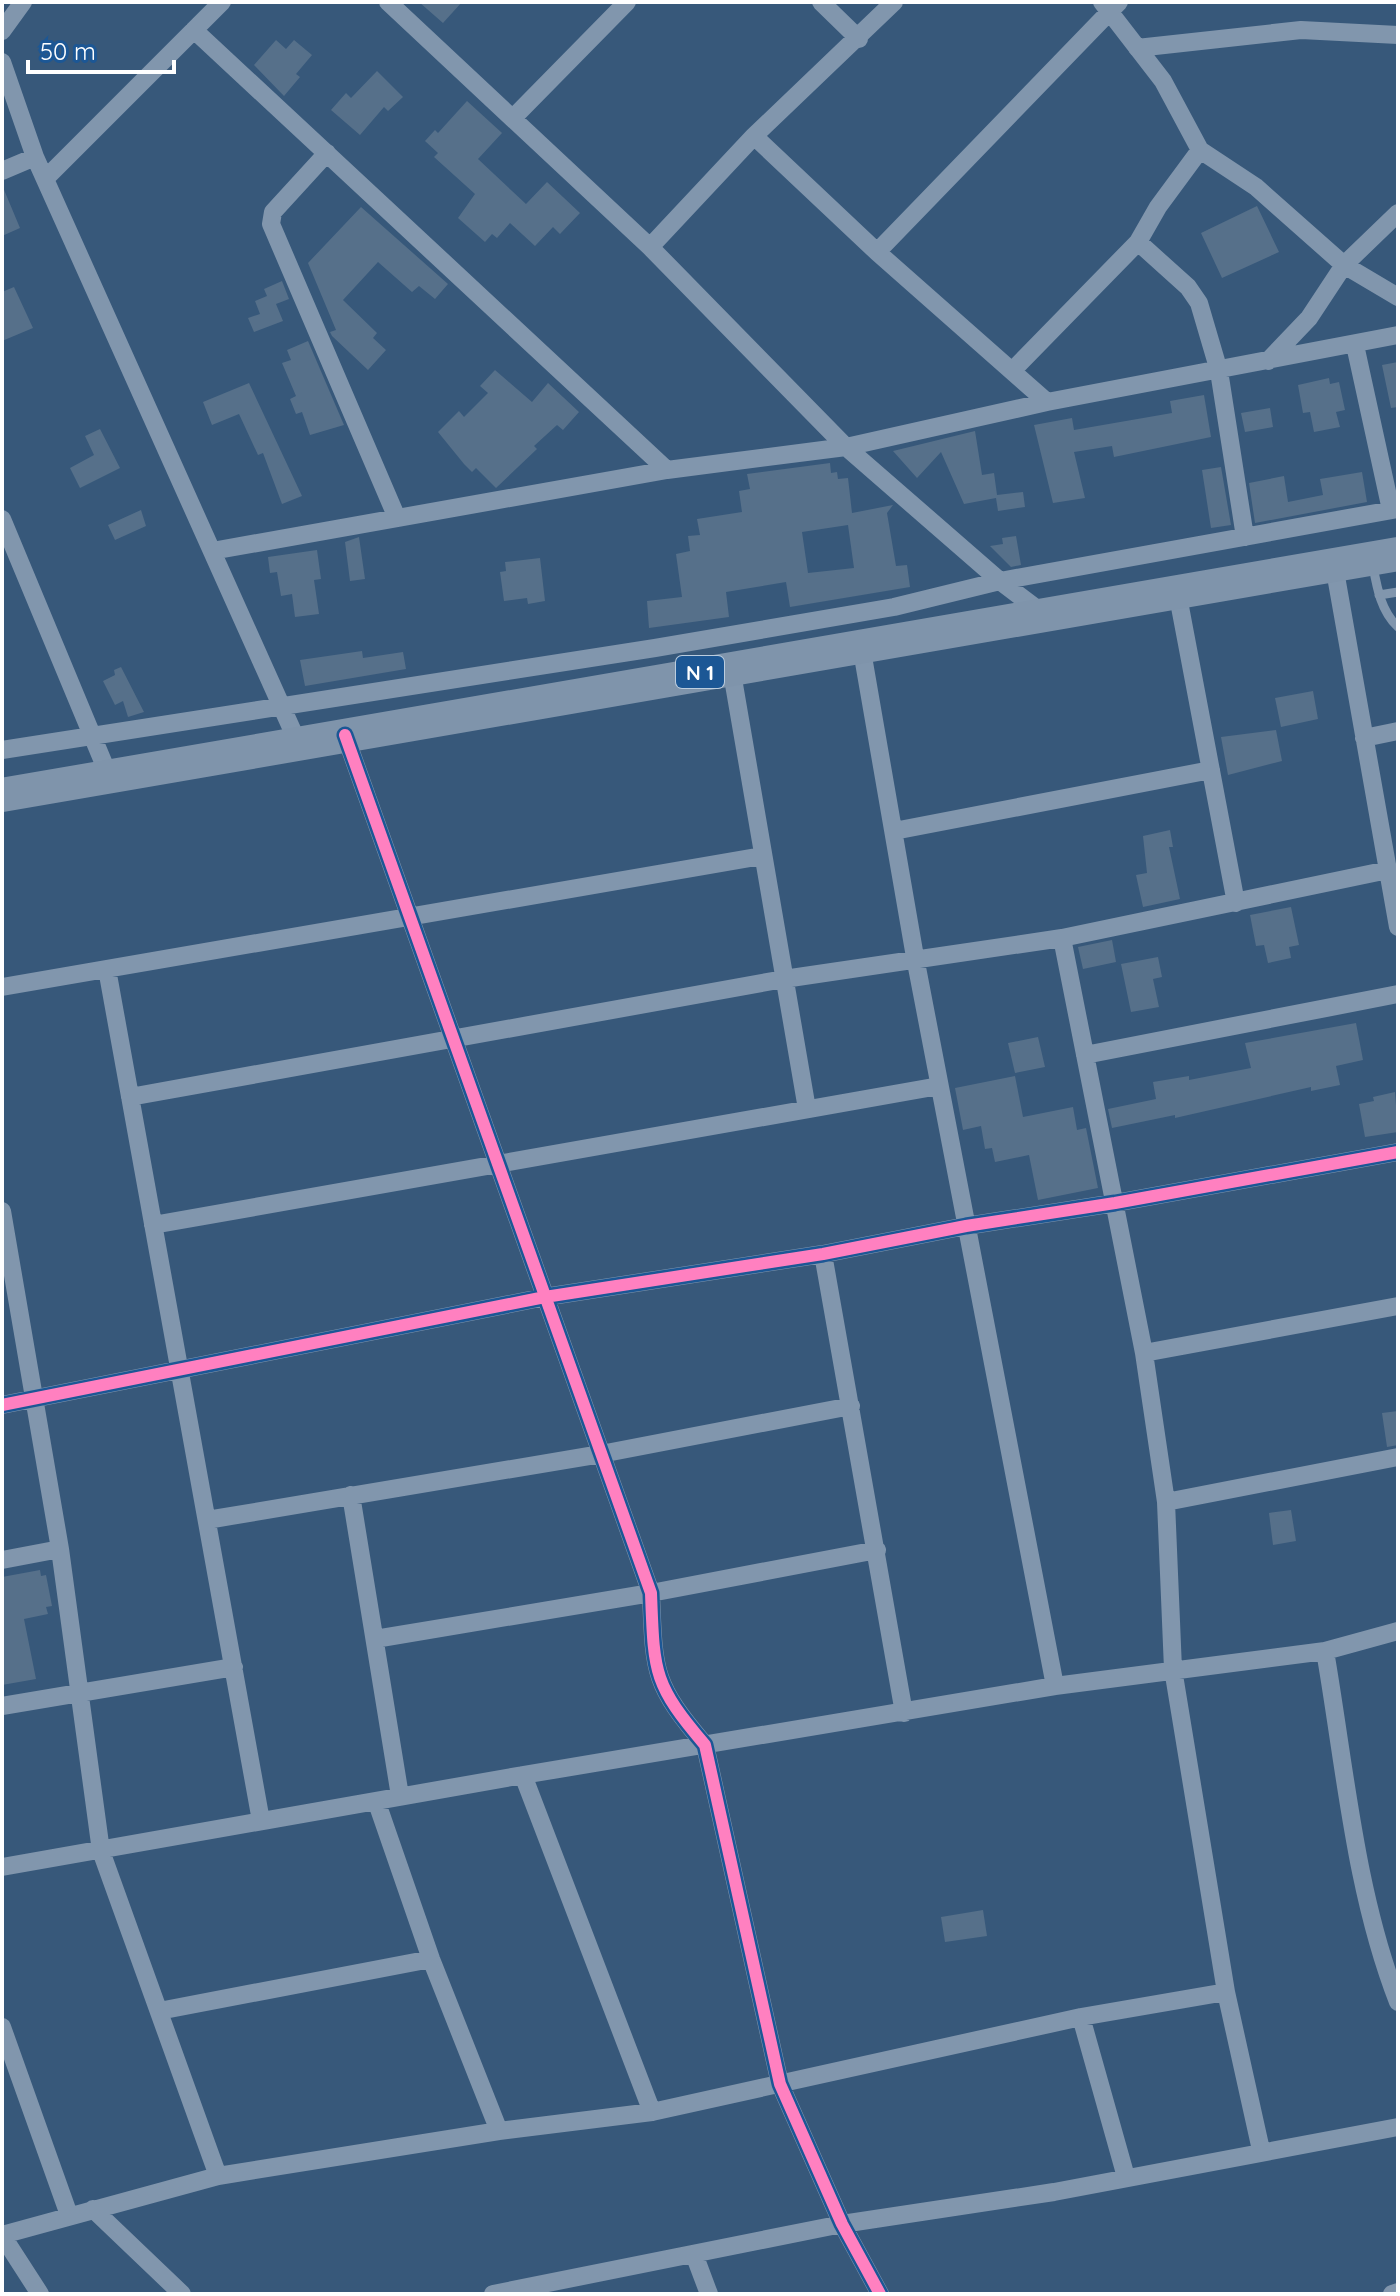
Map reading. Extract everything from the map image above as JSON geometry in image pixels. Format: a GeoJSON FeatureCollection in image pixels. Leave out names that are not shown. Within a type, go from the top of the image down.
{"type":"FeatureCollection","features":[{"type":"Feature","properties":{"kind":"highway","name":"N 1"},"geometry":{"type":"LineString","coordinates":[[2,795],[1385,556]]}},
{"type":"Feature","properties":{"kind":"street"},"geometry":{"type":"LineString","coordinates":[[2,31],[23,2]]}},
{"type":"Feature","properties":{"kind":"street"},"geometry":{"type":"LineString","coordinates":[[45,179],[222,2]]}},
{"type":"Feature","properties":{"kind":"street"},"geometry":{"type":"LineString","coordinates":[[388,2],[650,247],[846,447],[1000,581],[1045,615]]}},
{"type":"Feature","properties":{"kind":"street"},"geometry":{"type":"LineString","coordinates":[[821,2],[859,39]]}},
{"type":"Feature","properties":{"kind":"street"},"geometry":{"type":"LineString","coordinates":[[650,247],[754,136],[859,39],[894,2]]}},
{"type":"Feature","properties":{"kind":"street"},"geometry":{"type":"LineString","coordinates":[[513,118],[621,4]]}},
{"type":"Feature","properties":{"kind":"street"},"geometry":{"type":"LineString","coordinates":[[877,252],[1110,5],[1137,48],[1163,81],[1200,150],[1256,187],[1344,265],[1398,297]]}},
{"type":"Feature","properties":{"kind":"street"},"geometry":{"type":"LineString","coordinates":[[194,30],[667,470]]}},
{"type":"Feature","properties":{"kind":"street"},"geometry":{"type":"LineString","coordinates":[[1137,48],[1301,30],[1398,35]]}},
{"type":"Feature","properties":{"kind":"street"},"geometry":{"type":"LineString","coordinates":[[2,62],[35,157],[298,743]]}},
{"type":"Feature","properties":{"kind":"street"},"geometry":{"type":"LineString","coordinates":[[754,136],[877,252],[1047,402]]}},
{"type":"Feature","properties":{"kind":"street"},"geometry":{"type":"LineString","coordinates":[[1012,371],[1138,242],[1165,197],[1200,150]]}},
{"type":"Feature","properties":{"kind":"street"},"geometry":{"type":"LineString","coordinates":[[327,153],[273,212],[271,224],[397,518]]}},
{"type":"Feature","properties":{"kind":"street"},"geometry":{"type":"LineString","coordinates":[[2,171],[35,157]]}},
{"type":"Feature","properties":{"kind":"street"},"geometry":{"type":"LineString","coordinates":[[1268,361],[1309,318],[1344,265],[1398,213]]}},
{"type":"Feature","properties":{"kind":"street"},"geometry":{"type":"LineString","coordinates":[[1138,242],[1188,287],[1199,303],[1219,371],[1245,537]]}},
{"type":"Feature","properties":{"kind":"street"},"geometry":{"type":"LineString","coordinates":[[212,551],[667,470],[846,447],[1047,402],[1398,335]]}},
{"type":"Feature","properties":{"kind":"street"},"geometry":{"type":"LineString","coordinates":[[2,750],[655,648],[894,607],[1000,581],[1395,510],[1355,345]]}},
{"type":"Feature","properties":{"kind":"street"},"geometry":{"type":"LineString","coordinates":[[2,519],[109,776]]}},
{"type":"Feature","properties":{"kind":"street"},"geometry":{"type":"LineString","coordinates":[[1334,565],[1398,924]]}},
{"type":"Feature","properties":{"kind":"street"},"geometry":{"type":"LineString","coordinates":[[1177,591],[1236,903]]}},
{"type":"Feature","properties":{"kind":"street"},"geometry":{"type":"LineString","coordinates":[[861,645],[939,1086],[1055,1686]]}},
{"type":"Feature","properties":{"kind":"street"},"geometry":{"type":"LineString","coordinates":[[731,667],[807,1109]]}},
{"type":"Feature","properties":{"kind":"street"},"geometry":{"type":"LineString","coordinates":[[1364,738],[1398,731]]}},
{"type":"Feature","properties":{"kind":"street"},"geometry":{"type":"LineString","coordinates":[[345,735],[651,1593],[657,1677],[671,1705],[705,1745],[780,2084],[842,2224],[880,2294]]}},
{"type":"Feature","properties":{"kind":"street"},"geometry":{"type":"LineString","coordinates":[[894,831],[1211,770]]}},
{"type":"Feature","properties":{"kind":"street"},"geometry":{"type":"LineString","coordinates":[[2,987],[762,856]]}},
{"type":"Feature","properties":{"kind":"street"},"geometry":{"type":"LineString","coordinates":[[130,1097],[454,1041],[784,979],[915,957],[1062,938],[1388,870]]}},
{"type":"Feature","properties":{"kind":"street"},"geometry":{"type":"LineString","coordinates":[[1062,938],[1144,1353],[1166,1502],[1173,1669],[1226,1992],[1261,2150]]}},
{"type":"Feature","properties":{"kind":"street"},"geometry":{"type":"LineString","coordinates":[[107,969],[261,1821]]}},
{"type":"Feature","properties":{"kind":"street"},"geometry":{"type":"LineString","coordinates":[[1085,1055],[1398,994]]}},
{"type":"Feature","properties":{"kind":"street"},"geometry":{"type":"LineString","coordinates":[[153,1225],[499,1167],[939,1086]]}},
{"type":"Feature","properties":{"kind":"street"},"geometry":{"type":"LineString","coordinates":[[2,1405],[545,1297],[823,1254],[966,1226],[1115,1203],[1398,1152]]}},
{"type":"Feature","properties":{"kind":"street"},"geometry":{"type":"LineString","coordinates":[[2,1211],[6,1259],[60,1549],[101,1851],[218,2176]]}},
{"type":"Feature","properties":{"kind":"street"},"geometry":{"type":"LineString","coordinates":[[823,1254],[904,1713]]}},
{"type":"Feature","properties":{"kind":"street"},"geometry":{"type":"LineString","coordinates":[[1144,1353],[1398,1306]]}},
{"type":"Feature","properties":{"kind":"street"},"geometry":{"type":"LineString","coordinates":[[207,1520],[601,1454],[851,1406]]}},
{"type":"Feature","properties":{"kind":"street"},"geometry":{"type":"LineString","coordinates":[[1166,1502],[1398,1457]]}},
{"type":"Feature","properties":{"kind":"street"},"geometry":{"type":"LineString","coordinates":[[351,1495],[400,1796]]}},
{"type":"Feature","properties":{"kind":"street"},"geometry":{"type":"LineString","coordinates":[[2,1560],[60,1549]]}},
{"type":"Feature","properties":{"kind":"street"},"geometry":{"type":"LineString","coordinates":[[375,1639],[651,1593],[877,1550]]}},
{"type":"Feature","properties":{"kind":"street"},"geometry":{"type":"LineString","coordinates":[[2,1867],[377,1803],[400,1796],[1055,1686],[1325,1651],[1398,1631]]}},
{"type":"Feature","properties":{"kind":"street"},"geometry":{"type":"LineString","coordinates":[[1325,1651],[1360,1857],[1398,2002]]}},
{"type":"Feature","properties":{"kind":"street"},"geometry":{"type":"LineString","coordinates":[[2,1706],[234,1667]]}},
{"type":"Feature","properties":{"kind":"street"},"geometry":{"type":"LineString","coordinates":[[523,1775],[652,2112]]}},
{"type":"Feature","properties":{"kind":"street"},"geometry":{"type":"LineString","coordinates":[[377,1803],[431,1959],[499,2131]]}},
{"type":"Feature","properties":{"kind":"street"},"geometry":{"type":"LineString","coordinates":[[159,2011],[431,1959]]}},
{"type":"Feature","properties":{"kind":"street"},"geometry":{"type":"LineString","coordinates":[[40,2294],[2,2235],[218,2176],[499,2131],[652,2112],[1081,2017],[1226,1992]]}},
{"type":"Feature","properties":{"kind":"street"},"geometry":{"type":"LineString","coordinates":[[1081,2017],[1126,2177]]}},
{"type":"Feature","properties":{"kind":"street"},"geometry":{"type":"LineString","coordinates":[[2,2027],[69,2215]]}},
{"type":"Feature","properties":{"kind":"street"},"geometry":{"type":"LineString","coordinates":[[493,2294],[571,2286],[694,2254],[842,2224],[1126,2177],[1398,2127]]}},
{"type":"Feature","properties":{"kind":"street"},"geometry":{"type":"LineString","coordinates":[[93,2209],[179,2293]]}},
{"type":"Feature","properties":{"kind":"street"},"geometry":{"type":"LineString","coordinates":[[694,2254],[709,2294]]}},
{"type":"Feature","properties":{"kind":"street"},"geometry":{"type":"LineString","coordinates":[[1392,2294],[1398,2292]]}},
{"type":"Feature","properties":{"kind":"lane"},"geometry":{"type":"LineString","coordinates":[[1385,556],[1379,595],[1388,617],[1398,627]]}},
{"type":"Feature","properties":{"kind":"lane"},"geometry":{"type":"LineString","coordinates":[[1379,595],[1398,592]]}},
{"type":"Feature","properties":{"kind":"building"},"geometry":{"type":"Polygon","coordinates":[[[419,2],[462,2],[443,23],[419,2]]]}},
{"type":"Feature","properties":{"kind":"building"},"geometry":{"type":"Polygon","coordinates":[[[276,40],[286,49],[294,40],[312,55],[296,74],[300,77],[284,96],[254,65],[276,40]]]}},
{"type":"Feature","properties":{"kind":"building"},"geometry":{"type":"Polygon","coordinates":[[[377,71],[403,97],[388,111],[384,107],[360,135],[331,110],[346,93],[351,98],[377,71]]]}},
{"type":"Feature","properties":{"kind":"building"},"geometry":{"type":"Polygon","coordinates":[[[467,101],[502,133],[478,159],[526,204],[547,182],[580,213],[560,234],[553,227],[535,246],[510,223],[497,238],[492,234],[485,242],[458,218],[475,194],[434,157],[438,153],[425,141],[435,130],[438,133],[467,101]]]}},
{"type":"Feature","properties":{"kind":"building"},"geometry":{"type":"Polygon","coordinates":[[[2,185],[20,228],[2,236],[2,185]]]}},
{"type":"Feature","properties":{"kind":"building"},"geometry":{"type":"Polygon","coordinates":[[[1257,206],[1279,252],[1222,278],[1201,233],[1257,206]]]}},
{"type":"Feature","properties":{"kind":"building"},"geometry":{"type":"Polygon","coordinates":[[[361,207],[448,284],[435,299],[419,286],[412,292],[378,262],[343,300],[377,333],[373,338],[386,350],[368,370],[332,336],[330,332],[336,330],[308,263],[361,207]]]}},
{"type":"Feature","properties":{"kind":"building"},"geometry":{"type":"Polygon","coordinates":[[[282,281],[289,299],[276,304],[283,321],[254,332],[248,318],[260,314],[255,301],[267,296],[264,289],[282,281]]]}},
{"type":"Feature","properties":{"kind":"building"},"geometry":{"type":"Polygon","coordinates":[[[14,287],[33,328],[2,341],[2,292],[14,287]]]}},
{"type":"Feature","properties":{"kind":"building"},"geometry":{"type":"Polygon","coordinates":[[[308,341],[344,425],[310,435],[302,412],[296,414],[290,399],[296,396],[282,363],[291,360],[287,350],[308,341]]]}},
{"type":"Feature","properties":{"kind":"building"},"geometry":{"type":"Polygon","coordinates":[[[1398,362],[1398,407],[1391,408],[1382,365],[1398,362]]]}},
{"type":"Feature","properties":{"kind":"building"},"geometry":{"type":"Polygon","coordinates":[[[495,370],[532,402],[548,383],[579,412],[563,430],[557,425],[534,446],[537,449],[496,488],[476,468],[472,472],[438,432],[459,411],[464,417],[488,393],[480,386],[495,370]]]}},
{"type":"Feature","properties":{"kind":"building"},"geometry":{"type":"Polygon","coordinates":[[[1329,378],[1330,384],[1339,382],[1345,410],[1336,412],[1340,427],[1314,432],[1310,412],[1303,413],[1298,385],[1329,378]]]}},
{"type":"Feature","properties":{"kind":"building"},"geometry":{"type":"Polygon","coordinates":[[[249,383],[302,496],[282,504],[263,453],[258,455],[239,414],[212,425],[203,402],[249,383]]]}},
{"type":"Feature","properties":{"kind":"building"},"geometry":{"type":"Polygon","coordinates":[[[1204,395],[1211,437],[1114,457],[1112,446],[1074,452],[1085,498],[1053,503],[1034,425],[1072,418],[1074,430],[1172,413],[1170,401],[1204,395]]]}},
{"type":"Feature","properties":{"kind":"building"},"geometry":{"type":"Polygon","coordinates":[[[1270,408],[1273,427],[1245,432],[1241,413],[1270,408]]]}},
{"type":"Feature","properties":{"kind":"building"},"geometry":{"type":"Polygon","coordinates":[[[100,429],[120,468],[80,488],[70,468],[94,455],[85,436],[100,429]]]}},
{"type":"Feature","properties":{"kind":"building"},"geometry":{"type":"Polygon","coordinates":[[[975,431],[982,475],[994,473],[997,495],[1023,492],[1025,507],[998,511],[996,498],[964,504],[941,452],[917,478],[893,451],[975,431]]]}},
{"type":"Feature","properties":{"kind":"building"},"geometry":{"type":"Polygon","coordinates":[[[830,463],[831,473],[837,472],[838,479],[848,478],[852,513],[893,505],[887,513],[896,566],[907,565],[910,587],[790,607],[786,582],[726,592],[729,617],[649,628],[647,601],[682,597],[676,554],[690,551],[688,536],[700,535],[697,519],[742,512],[739,491],[750,489],[747,474],[830,463]],[[848,525],[802,532],[808,573],[854,568],[848,525]]]}},
{"type":"Feature","properties":{"kind":"building"},"geometry":{"type":"Polygon","coordinates":[[[1221,467],[1231,525],[1211,528],[1202,470],[1221,467]]]}},
{"type":"Feature","properties":{"kind":"building"},"geometry":{"type":"Polygon","coordinates":[[[1362,472],[1367,502],[1255,523],[1249,483],[1284,476],[1288,502],[1323,495],[1320,479],[1362,472]]]}},
{"type":"Feature","properties":{"kind":"building"},"geometry":{"type":"Polygon","coordinates":[[[141,510],[146,526],[115,540],[108,525],[141,510]]]}},
{"type":"Feature","properties":{"kind":"building"},"geometry":{"type":"Polygon","coordinates":[[[1016,536],[1021,565],[1011,567],[990,546],[1003,544],[1002,538],[1016,536]]]}},
{"type":"Feature","properties":{"kind":"building"},"geometry":{"type":"Polygon","coordinates":[[[359,537],[365,579],[350,581],[345,542],[359,537]]]}},
{"type":"Feature","properties":{"kind":"building"},"geometry":{"type":"Polygon","coordinates":[[[317,550],[321,579],[314,580],[319,614],[295,617],[292,594],[281,596],[277,572],[270,573],[268,557],[317,550]]]}},
{"type":"Feature","properties":{"kind":"building"},"geometry":{"type":"Polygon","coordinates":[[[540,558],[545,601],[528,604],[527,598],[504,601],[500,572],[506,571],[505,562],[540,558]]]}},
{"type":"Feature","properties":{"kind":"building"},"geometry":{"type":"Polygon","coordinates":[[[362,651],[363,658],[403,652],[406,669],[305,686],[300,660],[362,651]]]}},
{"type":"Feature","properties":{"kind":"building"},"geometry":{"type":"Polygon","coordinates":[[[121,667],[144,712],[128,717],[123,701],[115,705],[103,681],[115,675],[114,670],[121,667]]]}},
{"type":"Feature","properties":{"kind":"building"},"geometry":{"type":"Polygon","coordinates":[[[1313,691],[1318,719],[1281,727],[1275,698],[1313,691]]]}},
{"type":"Feature","properties":{"kind":"building"},"geometry":{"type":"Polygon","coordinates":[[[1276,730],[1282,761],[1228,775],[1221,737],[1276,730]]]}},
{"type":"Feature","properties":{"kind":"building"},"geometry":{"type":"Polygon","coordinates":[[[1170,830],[1173,847],[1169,847],[1180,899],[1143,907],[1136,875],[1147,873],[1143,836],[1170,830]]]}},
{"type":"Feature","properties":{"kind":"building"},"geometry":{"type":"Polygon","coordinates":[[[1291,907],[1299,945],[1289,947],[1291,958],[1268,963],[1264,945],[1256,946],[1250,915],[1291,907]]]}},
{"type":"Feature","properties":{"kind":"building"},"geometry":{"type":"Polygon","coordinates":[[[1112,940],[1116,962],[1083,969],[1078,947],[1112,940]]]}},
{"type":"Feature","properties":{"kind":"building"},"geometry":{"type":"Polygon","coordinates":[[[1158,957],[1162,977],[1153,979],[1159,1007],[1131,1012],[1121,964],[1158,957]]]}},
{"type":"Feature","properties":{"kind":"building"},"geometry":{"type":"Polygon","coordinates":[[[1356,1023],[1363,1060],[1336,1066],[1340,1085],[1311,1091],[1311,1087],[1175,1118],[1175,1115],[1112,1128],[1108,1109],[1156,1099],[1153,1082],[1189,1076],[1189,1080],[1251,1068],[1245,1043],[1356,1023]]]}},
{"type":"Feature","properties":{"kind":"building"},"geometry":{"type":"Polygon","coordinates":[[[1038,1037],[1045,1067],[1015,1073],[1008,1043],[1038,1037]]]}},
{"type":"Feature","properties":{"kind":"building"},"geometry":{"type":"Polygon","coordinates":[[[1015,1076],[1023,1117],[1073,1107],[1077,1130],[1086,1128],[1098,1188],[1038,1200],[1029,1155],[995,1162],[992,1148],[985,1149],[981,1126],[963,1130],[955,1088],[1015,1076]]]}},
{"type":"Feature","properties":{"kind":"building"},"geometry":{"type":"Polygon","coordinates":[[[1395,1092],[1398,1132],[1365,1137],[1359,1104],[1395,1092]]]}},
{"type":"Feature","properties":{"kind":"building"},"geometry":{"type":"Polygon","coordinates":[[[1398,1411],[1398,1445],[1387,1447],[1382,1413],[1398,1411]]]}},
{"type":"Feature","properties":{"kind":"building"},"geometry":{"type":"Polygon","coordinates":[[[1291,1510],[1296,1541],[1273,1545],[1269,1513],[1291,1510]]]}},
{"type":"Feature","properties":{"kind":"building"},"geometry":{"type":"Polygon","coordinates":[[[40,1570],[41,1576],[46,1575],[52,1606],[46,1607],[48,1614],[24,1619],[36,1679],[2,1685],[2,1577],[40,1570]]]}},
{"type":"Feature","properties":{"kind":"building"},"geometry":{"type":"Polygon","coordinates":[[[983,1910],[987,1936],[945,1942],[941,1917],[983,1910]]]}},
{"type":"Feature","properties":{"kind":"cycle path"},"geometry":{"type":"LineString","coordinates":[[345,735],[651,1593],[653,1642],[660,1676],[675,1707],[705,1745],[780,2084],[842,2224],[880,2294]]}},
{"type":"Feature","properties":{"kind":"cycle path"},"geometry":{"type":"LineString","coordinates":[[2,1405],[545,1297],[823,1254],[966,1226],[1115,1203],[1398,1152]]}}]}
